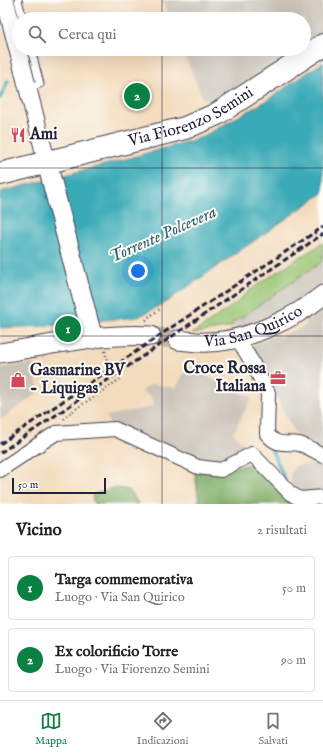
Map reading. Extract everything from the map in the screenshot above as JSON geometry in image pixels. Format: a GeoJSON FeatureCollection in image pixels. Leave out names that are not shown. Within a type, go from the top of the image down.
{"type":"FeatureCollection","features":[{"type":"Feature","properties":{"kind":"main road","name":"Via Fiorenzo Semini"},"geometry":{"type":"LineString","coordinates":[[311,53],[323,45]]}},
{"type":"Feature","properties":{"kind":"main road","name":"Via Fiorenzo Semini"},"geometry":{"type":"LineString","coordinates":[[0,174],[50,171],[202,122],[217,114],[306,56]]}},
{"type":"Feature","properties":{"kind":"main road"},"geometry":{"type":"LineString","coordinates":[[50,171],[95,336]]}},
{"type":"Feature","properties":{"kind":"main road","name":"Via San Quirico"},"geometry":{"type":"LineString","coordinates":[[178,340],[209,342],[237,338],[284,320],[301,311],[323,295]]}},
{"type":"Feature","properties":{"kind":"main road"},"geometry":{"type":"LineString","coordinates":[[0,353],[95,336],[133,335],[147,330]]}},
{"type":"Feature","properties":{"kind":"street"},"geometry":{"type":"LineString","coordinates":[[5,0],[12,26]]}},
{"type":"Feature","properties":{"kind":"street"},"geometry":{"type":"LineString","coordinates":[[20,56],[50,171]]}},
{"type":"Feature","properties":{"kind":"street"},"geometry":{"type":"LineString","coordinates":[[237,338],[252,362],[268,393],[267,434],[272,440],[280,444],[299,444],[323,455]]}},
{"type":"Feature","properties":{"kind":"street"},"geometry":{"type":"LineString","coordinates":[[0,470],[56,433],[115,429],[198,467],[221,470],[252,454],[290,493],[305,502],[323,497]]}},
{"type":"Feature","properties":{"kind":"lane"},"geometry":{"type":"LineString","coordinates":[[18,0],[21,12]]}},
{"type":"Feature","properties":{"kind":"lane"},"geometry":{"type":"LineString","coordinates":[[28,87],[40,84],[33,56]]}},
{"type":"Feature","properties":{"kind":"path"},"geometry":{"type":"LineString","coordinates":[[147,330],[150,316],[160,309]]}},
{"type":"Feature","properties":{"kind":"path"},"geometry":{"type":"LineString","coordinates":[[95,336],[107,360]]}},
{"type":"Feature","properties":{"kind":"path"},"geometry":{"type":"LineString","coordinates":[[56,433],[67,415],[120,379]]}},
{"type":"Feature","properties":{"kind":"shaded area"},"geometry":{"type":"Polygon","coordinates":[[[162,0],[323,0],[323,33],[311,41],[311,12],[167,12],[162,0]]]}},
{"type":"Feature","properties":{"kind":"shaded area"},"geometry":{"type":"Polygon","coordinates":[[[185,56],[287,56],[218,100],[203,99],[185,56]]]}},
{"type":"Feature","properties":{"kind":"shaded area"},"geometry":{"type":"Polygon","coordinates":[[[323,261],[323,282],[299,300],[254,323],[241,327],[231,327],[233,322],[323,261]]]}},
{"type":"Feature","properties":{"kind":"shaded area"},"geometry":{"type":"Polygon","coordinates":[[[323,309],[323,450],[298,439],[251,346],[277,334],[279,337],[307,325],[305,321],[311,318],[310,316],[323,309]]]}},
{"type":"Feature","properties":{"kind":"shaded area","name":"Gasmarine BV - Liquigas"},"geometry":{"type":"Polygon","coordinates":[[[33,363],[39,392],[0,420],[0,368],[33,363]]]}},
{"type":"Feature","properties":{"kind":"shaded area"},"geometry":{"type":"Polygon","coordinates":[[[187,367],[252,397],[233,433],[246,447],[222,464],[216,465],[117,425],[110,425],[106,416],[151,407],[154,403],[151,397],[142,391],[152,384],[176,388],[187,367]]]}},
{"type":"Feature","properties":{"kind":"shaded area"},"geometry":{"type":"Polygon","coordinates":[[[316,463],[323,469],[323,491],[301,493],[292,487],[290,476],[295,466],[316,463]]]}},
{"type":"Feature","properties":{"kind":"green space"},"geometry":{"type":"Polygon","coordinates":[[[323,243],[323,261],[233,322],[231,327],[192,334],[235,304],[250,290],[323,243]]]}},
{"type":"Feature","properties":{"kind":"green space"},"geometry":{"type":"Polygon","coordinates":[[[257,463],[297,504],[199,504],[195,473],[257,463]]]}},
{"type":"Feature","properties":{"kind":"green space"},"geometry":{"type":"Polygon","coordinates":[[[113,488],[129,490],[139,504],[94,504],[92,497],[94,494],[113,488]]]}},
{"type":"Feature","properties":{"kind":"water","name":"Torrente Polcevera"},"geometry":{"type":"Polygon","coordinates":[[[323,62],[323,193],[163,304],[138,317],[44,326],[0,328],[0,192],[200,138],[266,101],[323,62]]]}},
{"type":"Feature","properties":{"kind":"waterway"},"geometry":{"type":"LineString","coordinates":[[0,98],[8,81]]}},
{"type":"Feature","properties":{"kind":"waterway"},"geometry":{"type":"LineString","coordinates":[[270,445],[285,480]]}},
{"type":"Feature","properties":{"kind":"tunnel"},"geometry":{"type":"LineString","coordinates":[[151,336],[178,340]]}},
{"type":"Feature","properties":{"kind":"railway"},"geometry":{"type":"LineString","coordinates":[[0,444],[323,227]]}},
{"type":"Feature","properties":{"kind":"railway"},"geometry":{"type":"LineString","coordinates":[[0,453],[323,234]]}},
{"type":"Feature","properties":{"kind":"place","name":"Ex colorificio Torre"},"geometry":{"type":"Point","coordinates":[137,96]}},
{"type":"Feature","properties":{"kind":"place","name":"Ami"},"geometry":{"type":"Point","coordinates":[18,135]}},
{"type":"Feature","properties":{"kind":"place","name":"Targa commemorativa"},"geometry":{"type":"Point","coordinates":[68,329]}},
{"type":"Feature","properties":{"kind":"place","name":"Croce Rossa Italiana"},"geometry":{"type":"Point","coordinates":[278,378]}},
{"type":"Feature","properties":{"kind":"place","name":"Gasmarine BV - Liquigas"},"geometry":{"type":"Point","coordinates":[18,380]}}]}
